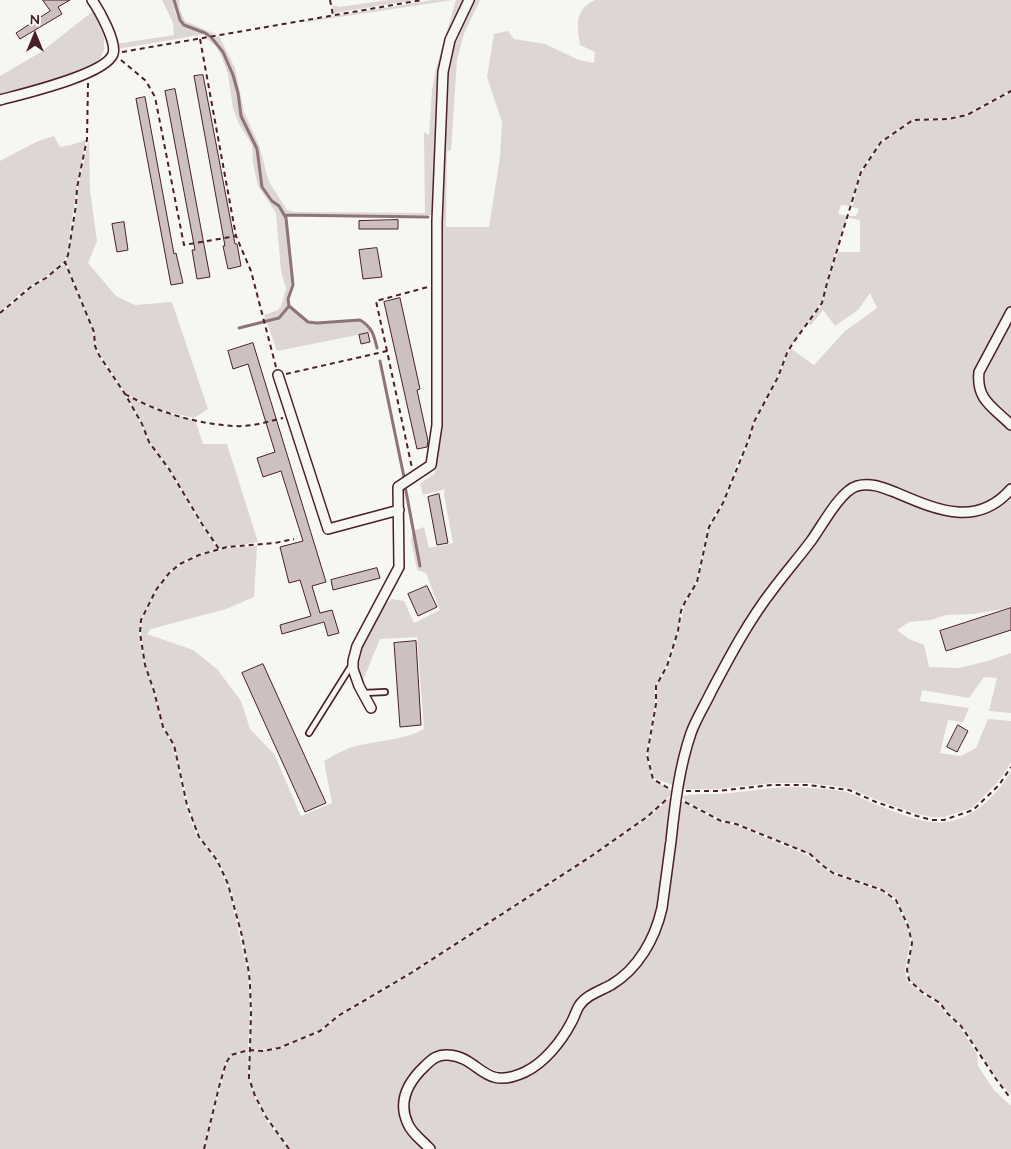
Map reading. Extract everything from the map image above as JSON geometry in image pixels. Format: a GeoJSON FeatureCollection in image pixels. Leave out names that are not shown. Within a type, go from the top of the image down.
{"type":"FeatureCollection","features":[{"type":"Feature","properties":{"kind":"street"},"geometry":{"type":"LineString","coordinates":[[0,100],[59,84],[87,73],[104,63],[113,54],[108,31],[92,0]]}},
{"type":"Feature","properties":{"kind":"street"},"geometry":{"type":"LineString","coordinates":[[371,708],[362,693],[353,669],[354,652],[399,567],[398,487],[431,466],[437,425],[437,212],[443,72],[450,40],[469,0]]}},
{"type":"Feature","properties":{"kind":"street"},"geometry":{"type":"LineString","coordinates":[[1011,312],[979,372],[978,382],[982,396],[1011,425]]}},
{"type":"Feature","properties":{"kind":"street"},"geometry":{"type":"LineString","coordinates":[[278,375],[328,529],[399,510]]}},
{"type":"Feature","properties":{"kind":"street"},"geometry":{"type":"LineString","coordinates":[[430,1149],[410,1127],[404,1104],[409,1084],[427,1064],[439,1056],[448,1055],[465,1060],[488,1076],[508,1078],[526,1072],[540,1062],[559,1042],[579,1006],[586,999],[610,986],[626,974],[650,943],[659,923],[662,908],[676,791],[691,731],[733,650],[773,589],[849,490],[865,484],[877,485],[925,506],[966,514],[979,512],[991,506],[1011,489]]}},
{"type":"Feature","properties":{"kind":"lane"},"geometry":{"type":"LineString","coordinates":[[309,733],[353,663]]}},
{"type":"Feature","properties":{"kind":"lane"},"geometry":{"type":"LineString","coordinates":[[362,693],[386,692]]}},
{"type":"Feature","properties":{"kind":"path"},"geometry":{"type":"LineString","coordinates":[[330,0],[333,15]]}},
{"type":"Feature","properties":{"kind":"path"},"geometry":{"type":"LineString","coordinates":[[113,54],[422,0]]}},
{"type":"Feature","properties":{"kind":"path"},"geometry":{"type":"LineString","coordinates":[[200,39],[236,236],[251,272],[278,375],[387,351]]}},
{"type":"Feature","properties":{"kind":"path"},"geometry":{"type":"LineString","coordinates":[[113,54],[146,81],[155,97],[184,245],[236,236]]}},
{"type":"Feature","properties":{"kind":"path"},"geometry":{"type":"LineString","coordinates":[[0,313],[65,262],[68,255],[77,188],[87,139],[87,73]]}},
{"type":"Feature","properties":{"kind":"path"},"geometry":{"type":"LineString","coordinates":[[1011,91],[967,115],[948,119],[913,120],[881,142],[861,172],[822,302],[792,343],[778,377],[754,422],[724,503],[709,527],[697,582],[681,611],[678,630],[667,666],[656,686],[656,704],[647,755],[653,779],[676,791],[685,802],[721,821],[736,824],[810,854],[833,873],[882,890],[896,900],[908,926],[912,943],[907,970],[909,980],[922,992],[940,1003],[947,1013],[961,1026],[1011,1099]]}},
{"type":"Feature","properties":{"kind":"path"},"geometry":{"type":"LineString","coordinates":[[65,262],[94,332],[99,354],[125,394],[149,442],[169,469],[219,549]]}},
{"type":"Feature","properties":{"kind":"path"},"geometry":{"type":"LineString","coordinates":[[414,476],[376,301],[436,285]]}},
{"type":"Feature","properties":{"kind":"path"},"geometry":{"type":"LineString","coordinates":[[125,394],[168,413],[234,426],[252,425],[292,416]]}},
{"type":"Feature","properties":{"kind":"path"},"geometry":{"type":"LineString","coordinates":[[289,1149],[266,1117],[255,1096],[249,1078],[251,1014],[249,973],[231,892],[217,860],[199,837],[191,819],[185,800],[174,745],[162,727],[154,691],[144,665],[140,633],[141,620],[156,590],[170,572],[180,564],[199,555],[236,545],[275,543],[294,539]]}},
{"type":"Feature","properties":{"kind":"path"},"geometry":{"type":"LineString","coordinates":[[204,1149],[226,1063],[231,1055],[249,1050],[263,1051],[279,1048],[320,1031],[338,1016],[411,973],[590,858],[647,817],[676,791],[718,791],[772,785],[808,785],[849,790],[876,802],[917,816],[932,820],[944,820],[973,810],[999,785],[1011,767]]}},
{"type":"Feature","properties":{"kind":"shaded area"},"geometry":{"type":"Polygon","coordinates":[[[162,0],[173,0],[179,20],[186,26],[205,34],[118,49],[116,44],[174,35],[173,23],[162,0]]]}},
{"type":"Feature","properties":{"kind":"shaded area"},"geometry":{"type":"Polygon","coordinates":[[[175,0],[179,0],[180,10],[185,21],[215,34],[208,34],[185,24],[177,13],[175,0]]]}},
{"type":"Feature","properties":{"kind":"shaded area"},"geometry":{"type":"Polygon","coordinates":[[[388,0],[415,0],[334,13],[332,5],[339,7],[388,0]]]}},
{"type":"Feature","properties":{"kind":"shaded area"},"geometry":{"type":"Polygon","coordinates":[[[433,0],[453,0],[305,21],[433,0]]]}},
{"type":"Feature","properties":{"kind":"shaded area"},"geometry":{"type":"Polygon","coordinates":[[[456,0],[466,0],[444,49],[438,72],[432,215],[285,214],[263,187],[257,149],[241,116],[239,92],[234,75],[223,51],[213,38],[219,36],[235,68],[244,112],[259,145],[269,182],[287,210],[294,212],[425,213],[424,132],[429,135],[432,90],[436,68],[456,0]]]}},
{"type":"Feature","properties":{"kind":"shaded area"},"geometry":{"type":"Polygon","coordinates":[[[474,0],[480,0],[464,34],[457,60],[451,150],[447,151],[446,227],[489,227],[500,157],[502,122],[487,77],[494,34],[508,31],[514,39],[545,44],[579,60],[594,63],[595,52],[580,45],[578,19],[583,9],[595,0],[1011,0],[1011,90],[967,114],[948,118],[913,120],[901,127],[880,142],[860,171],[850,206],[841,205],[838,214],[847,216],[822,302],[786,353],[777,377],[754,422],[723,502],[708,526],[696,582],[684,602],[678,630],[666,666],[655,686],[655,704],[646,755],[653,780],[674,792],[647,817],[589,857],[411,972],[337,1016],[319,1031],[279,1048],[250,1050],[252,1014],[250,973],[232,892],[218,859],[199,837],[192,818],[174,745],[163,726],[155,691],[145,665],[141,633],[142,620],[157,590],[171,572],[181,565],[200,555],[227,548],[257,546],[254,597],[226,609],[151,629],[147,634],[193,650],[217,669],[241,701],[250,729],[274,754],[301,816],[332,803],[324,761],[351,747],[401,738],[424,729],[417,637],[380,639],[361,685],[357,674],[356,654],[378,614],[392,599],[404,601],[414,623],[440,610],[426,573],[417,570],[411,540],[413,531],[424,527],[429,548],[453,543],[444,494],[445,489],[423,495],[420,484],[435,473],[440,437],[442,399],[441,227],[447,69],[463,22],[474,0]]]}},
{"type":"Feature","properties":{"kind":"shaded area"},"geometry":{"type":"Polygon","coordinates":[[[93,11],[104,37],[104,50],[101,57],[95,63],[81,74],[0,97],[0,76],[41,52],[93,11]]]}},
{"type":"Feature","properties":{"kind":"shaded area"},"geometry":{"type":"Polygon","coordinates":[[[210,38],[222,52],[232,75],[240,116],[256,150],[261,188],[271,201],[279,207],[285,218],[292,285],[287,299],[288,305],[278,317],[266,321],[264,315],[278,310],[286,289],[281,271],[276,213],[258,186],[253,163],[252,145],[238,122],[233,108],[228,74],[216,46],[207,39],[210,38]]]}},
{"type":"Feature","properties":{"kind":"shaded area"},"geometry":{"type":"Polygon","coordinates":[[[1011,92],[1011,306],[1006,312],[977,372],[988,407],[1011,430],[1011,486],[994,502],[980,507],[965,508],[935,504],[878,482],[866,480],[853,484],[721,669],[675,786],[654,778],[648,755],[657,705],[656,686],[668,667],[685,603],[698,582],[709,527],[724,503],[755,423],[778,378],[790,348],[814,365],[845,331],[877,308],[870,293],[858,310],[835,326],[823,310],[811,325],[808,323],[823,303],[827,283],[838,252],[860,252],[860,220],[848,218],[849,216],[856,216],[859,209],[852,207],[862,172],[881,143],[913,121],[948,119],[967,115],[1011,92]]]}},
{"type":"Feature","properties":{"kind":"shaded area"},"geometry":{"type":"Polygon","coordinates":[[[54,136],[60,147],[86,140],[67,255],[57,269],[23,292],[0,312],[0,161],[36,142],[54,136]]]}},
{"type":"Feature","properties":{"kind":"shaded area"},"geometry":{"type":"Polygon","coordinates":[[[89,139],[90,190],[97,241],[88,263],[116,296],[135,305],[172,302],[208,409],[194,418],[168,412],[143,403],[125,393],[96,346],[94,332],[66,262],[77,205],[78,188],[89,139]]]}},
{"type":"Feature","properties":{"kind":"shaded area"},"geometry":{"type":"Polygon","coordinates":[[[65,263],[93,332],[98,355],[124,394],[149,442],[218,549],[199,554],[180,563],[170,571],[156,590],[141,620],[139,633],[144,665],[154,691],[162,727],[173,746],[190,819],[198,838],[216,860],[230,893],[248,973],[250,1014],[248,1050],[231,1055],[225,1063],[203,1149],[0,1149],[0,314],[65,263]]]}},
{"type":"Feature","properties":{"kind":"shaded area"},"geometry":{"type":"Polygon","coordinates":[[[289,307],[308,323],[359,320],[366,324],[372,332],[277,351],[267,323],[280,319],[289,307]]]}},
{"type":"Feature","properties":{"kind":"shaded area"},"geometry":{"type":"Polygon","coordinates":[[[1011,321],[1011,419],[991,400],[986,391],[985,381],[990,360],[1011,321]]]}},
{"type":"Feature","properties":{"kind":"shaded area"},"geometry":{"type":"Polygon","coordinates":[[[126,395],[159,410],[195,420],[203,444],[227,444],[258,542],[219,548],[202,524],[169,468],[150,442],[126,395]]]}},
{"type":"Feature","properties":{"kind":"shaded area"},"geometry":{"type":"Polygon","coordinates":[[[876,488],[948,514],[959,516],[979,515],[989,512],[1011,498],[1011,606],[974,614],[946,615],[931,620],[909,622],[897,630],[909,639],[924,645],[929,667],[959,668],[1011,653],[1011,713],[989,711],[997,678],[984,677],[969,698],[922,690],[920,701],[969,708],[963,722],[948,720],[940,753],[961,756],[976,748],[988,719],[1011,721],[1011,762],[1005,772],[997,783],[972,808],[944,817],[917,814],[849,788],[809,783],[772,783],[718,789],[682,789],[690,747],[701,720],[734,655],[758,615],[823,531],[846,497],[858,489],[876,488]]]}},
{"type":"Feature","properties":{"kind":"shaded area"},"geometry":{"type":"Polygon","coordinates":[[[1011,771],[1011,1095],[998,1080],[962,1026],[940,1003],[909,980],[908,970],[912,943],[909,926],[897,899],[882,889],[834,872],[822,865],[810,854],[736,823],[721,820],[686,801],[681,796],[788,787],[830,789],[849,793],[904,815],[932,822],[944,822],[956,820],[978,809],[997,791],[1011,771]]]}},
{"type":"Feature","properties":{"kind":"shaded area"},"geometry":{"type":"Polygon","coordinates":[[[674,794],[658,912],[649,937],[642,950],[628,966],[579,1000],[553,1042],[538,1060],[528,1067],[502,1072],[449,1050],[438,1052],[425,1059],[412,1072],[400,1099],[401,1117],[405,1126],[424,1149],[290,1149],[267,1117],[255,1094],[249,1069],[249,1051],[279,1049],[320,1032],[338,1017],[412,973],[590,858],[648,818],[674,794]]]}},
{"type":"Feature","properties":{"kind":"shaded area"},"geometry":{"type":"Polygon","coordinates":[[[681,801],[720,822],[736,825],[809,856],[833,874],[881,891],[895,901],[907,926],[910,943],[905,970],[907,981],[939,1005],[960,1027],[977,1054],[978,1066],[994,1090],[1011,1106],[1011,1149],[434,1149],[413,1127],[406,1109],[410,1087],[429,1065],[445,1057],[464,1063],[488,1078],[538,1067],[587,1002],[630,976],[652,948],[664,922],[681,801]]]}},
{"type":"Feature","properties":{"kind":"shaded area"},"geometry":{"type":"Polygon","coordinates":[[[248,1051],[249,1078],[257,1101],[265,1118],[288,1149],[204,1149],[227,1063],[231,1056],[248,1051]]]}},
{"type":"Feature","properties":{"kind":"building"},"geometry":{"type":"Polygon","coordinates":[[[43,0],[70,0],[58,7],[62,14],[20,39],[16,33],[50,11],[43,0]]]}},
{"type":"Feature","properties":{"kind":"building"},"geometry":{"type":"Polygon","coordinates":[[[203,75],[235,244],[237,244],[241,266],[228,269],[194,76],[203,75]]]}},
{"type":"Feature","properties":{"kind":"building"},"geometry":{"type":"Polygon","coordinates":[[[175,89],[210,277],[197,279],[192,250],[195,250],[165,91],[175,89]]]}},
{"type":"Feature","properties":{"kind":"building"},"geometry":{"type":"Polygon","coordinates":[[[145,97],[174,254],[176,253],[183,283],[171,285],[136,99],[145,97]]]}},
{"type":"Feature","properties":{"kind":"building"},"geometry":{"type":"Polygon","coordinates":[[[398,220],[398,229],[359,229],[359,221],[398,220]]]}},
{"type":"Feature","properties":{"kind":"building"},"geometry":{"type":"Polygon","coordinates":[[[124,222],[128,250],[117,252],[112,224],[124,222]]]}},
{"type":"Feature","properties":{"kind":"building"},"geometry":{"type":"Polygon","coordinates":[[[377,248],[382,277],[363,279],[359,250],[377,248]]]}},
{"type":"Feature","properties":{"kind":"building"},"geometry":{"type":"Polygon","coordinates":[[[400,298],[420,389],[417,390],[428,441],[427,447],[417,449],[384,302],[400,298]]]}},
{"type":"Feature","properties":{"kind":"building"},"geometry":{"type":"Polygon","coordinates":[[[368,333],[370,342],[361,344],[359,335],[368,333]]]}},
{"type":"Feature","properties":{"kind":"building"},"geometry":{"type":"Polygon","coordinates":[[[253,343],[326,582],[312,586],[320,613],[332,610],[339,633],[328,636],[324,622],[282,634],[280,625],[311,616],[300,580],[289,583],[280,547],[303,541],[281,471],[263,477],[257,458],[275,452],[248,364],[233,369],[228,351],[253,343]]]}},
{"type":"Feature","properties":{"kind":"building"},"geometry":{"type":"Polygon","coordinates":[[[439,494],[448,543],[437,545],[428,497],[439,494]]]}},
{"type":"Feature","properties":{"kind":"building"},"geometry":{"type":"Polygon","coordinates":[[[377,568],[380,578],[333,590],[331,580],[377,568]]]}},
{"type":"Feature","properties":{"kind":"building"},"geometry":{"type":"Polygon","coordinates":[[[427,586],[437,607],[418,616],[408,594],[427,586]]]}},
{"type":"Feature","properties":{"kind":"building"},"geometry":{"type":"Polygon","coordinates":[[[1011,608],[1011,630],[946,651],[940,631],[1011,608]]]}},
{"type":"Feature","properties":{"kind":"building"},"geometry":{"type":"Polygon","coordinates":[[[416,641],[421,725],[400,727],[394,643],[416,641]]]}},
{"type":"Feature","properties":{"kind":"building"},"geometry":{"type":"Polygon","coordinates":[[[263,664],[326,803],[305,812],[242,673],[263,664]]]}},
{"type":"Feature","properties":{"kind":"building"},"geometry":{"type":"Polygon","coordinates":[[[958,725],[968,731],[957,752],[947,747],[958,725]]]}},
{"type":"Feature","properties":{"kind":"waterway"},"geometry":{"type":"LineString","coordinates":[[174,0],[180,20],[184,25],[211,37],[223,52],[233,75],[241,116],[257,149],[262,187],[272,201],[279,206],[286,218],[293,285],[288,299],[289,306],[308,322],[360,320],[372,332],[377,348]]}},
{"type":"Feature","properties":{"kind":"waterway"},"geometry":{"type":"LineString","coordinates":[[284,215],[428,217]]}},
{"type":"Feature","properties":{"kind":"waterway"},"geometry":{"type":"LineString","coordinates":[[239,328],[279,318],[289,306]]}},
{"type":"Feature","properties":{"kind":"waterway"},"geometry":{"type":"LineString","coordinates":[[380,361],[404,477]]}},
{"type":"Feature","properties":{"kind":"waterway"},"geometry":{"type":"LineString","coordinates":[[405,486],[420,566]]}}]}
